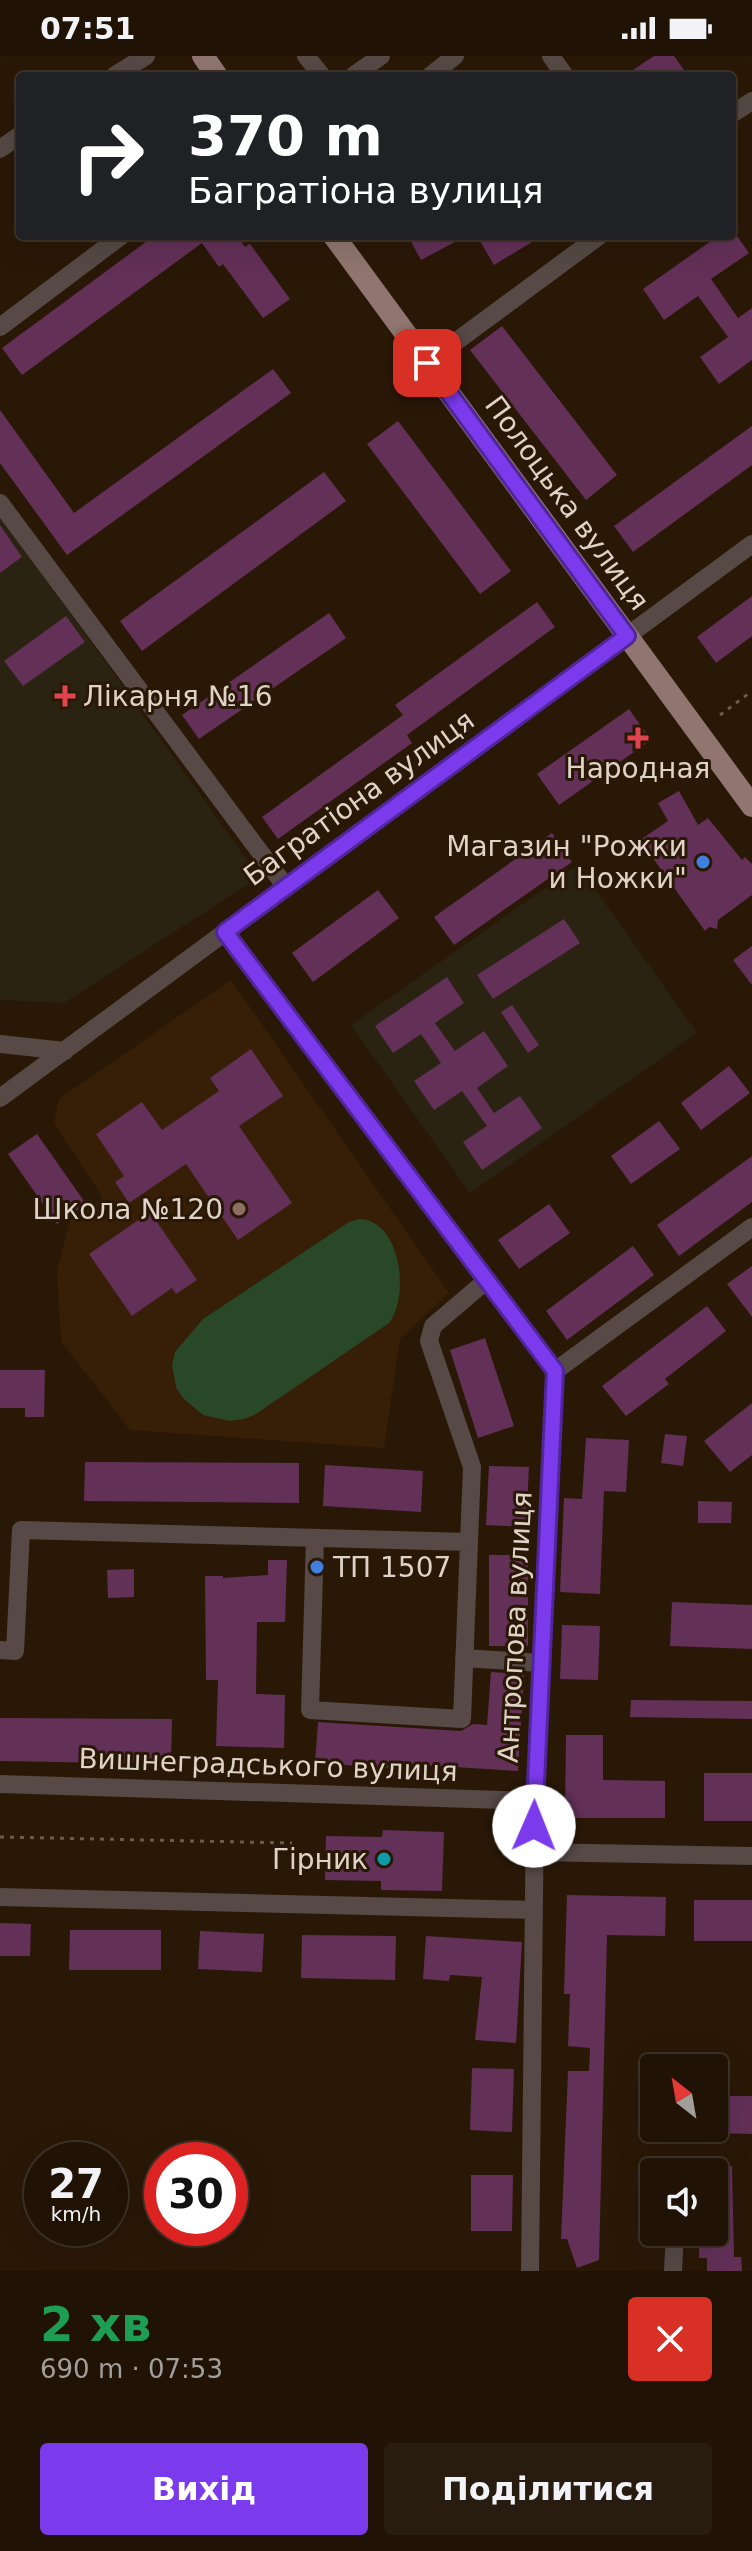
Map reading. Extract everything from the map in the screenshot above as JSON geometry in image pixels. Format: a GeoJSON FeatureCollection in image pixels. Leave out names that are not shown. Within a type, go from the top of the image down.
{"type":"FeatureCollection","features":[{"type":"Feature","properties":{"kind":"main road","name":"Полоцька вулиця"},"geometry":{"type":"LineString","coordinates":[[337,240],[752,806]]}},
{"type":"Feature","properties":{"kind":"street"},"geometry":{"type":"LineString","coordinates":[[120,72],[146,56]]}},
{"type":"Feature","properties":{"kind":"street"},"geometry":{"type":"LineString","coordinates":[[306,56],[319,72]]}},
{"type":"Feature","properties":{"kind":"street"},"geometry":{"type":"LineString","coordinates":[[359,72],[381,56]]}},
{"type":"Feature","properties":{"kind":"street"},"geometry":{"type":"LineString","coordinates":[[435,72],[455,56]]}},
{"type":"Feature","properties":{"kind":"street"},"geometry":{"type":"LineString","coordinates":[[0,327],[116,240]]}},
{"type":"Feature","properties":{"kind":"street"},"geometry":{"type":"LineString","coordinates":[[427,363],[594,240]]}},
{"type":"Feature","properties":{"kind":"street"},"geometry":{"type":"LineString","coordinates":[[0,503],[286,887]]}},
{"type":"Feature","properties":{"kind":"street","name":"Багратіона вулиця"},"geometry":{"type":"LineString","coordinates":[[0,1098],[752,544]]}},
{"type":"Feature","properties":{"kind":"street"},"geometry":{"type":"LineString","coordinates":[[225,932],[555,1371],[752,1227]]}},
{"type":"Feature","properties":{"kind":"street"},"geometry":{"type":"LineString","coordinates":[[0,1044],[65,1051]]}},
{"type":"Feature","properties":{"kind":"street"},"geometry":{"type":"LineString","coordinates":[[315,1538],[310,1710],[462,1719],[472,1467],[429,1341],[433,1326],[487,1280]]}},
{"type":"Feature","properties":{"kind":"street","name":"Антропова вулиця"},"geometry":{"type":"LineString","coordinates":[[530,2271],[535,1801],[555,1371]]}},
{"type":"Feature","properties":{"kind":"street"},"geometry":{"type":"LineString","coordinates":[[0,1650],[15,1651],[21,1530],[469,1542]]}},
{"type":"Feature","properties":{"kind":"street"},"geometry":{"type":"LineString","coordinates":[[464,1658],[541,1663]]}},
{"type":"Feature","properties":{"kind":"street","name":"Вишнеградського вулиця"},"geometry":{"type":"LineString","coordinates":[[0,1784],[535,1801]]}},
{"type":"Feature","properties":{"kind":"street"},"geometry":{"type":"LineString","coordinates":[[534,1852],[752,1856]]}},
{"type":"Feature","properties":{"kind":"street"},"geometry":{"type":"LineString","coordinates":[[0,1897],[534,1910]]}},
{"type":"Feature","properties":{"kind":"street"},"geometry":{"type":"LineString","coordinates":[[673,2271],[674,2246]]}},
{"type":"Feature","properties":{"kind":"path"},"geometry":{"type":"LineString","coordinates":[[720,715],[752,691]]}},
{"type":"Feature","properties":{"kind":"path"},"geometry":{"type":"LineString","coordinates":[[0,1837],[292,1843]]}},
{"type":"Feature","properties":{"kind":"shaded area","name":"Лікарня №16"},"geometry":{"type":"Polygon","coordinates":[[[0,514],[259,877],[64,1003],[0,1000],[0,514]]]}},
{"type":"Feature","properties":{"kind":"shaded area"},"geometry":{"type":"Polygon","coordinates":[[[578,865],[697,1033],[470,1193],[351,1025],[578,865]]]}},
{"type":"Feature","properties":{"kind":"shaded area","name":"Школа №120"},"geometry":{"type":"Polygon","coordinates":[[[231,980],[449,1293],[400,1339],[384,1448],[130,1430],[61,1341],[57,1271],[70,1221],[103,1198],[54,1123],[59,1099],[231,980]]]}},
{"type":"Feature","properties":{"kind":"green space"},"geometry":{"type":"Polygon","coordinates":[[[360,1219],[374,1223],[385,1232],[398,1262],[399,1296],[389,1323],[256,1414],[244,1419],[230,1421],[203,1415],[183,1398],[176,1387],[172,1365],[175,1352],[203,1319],[349,1222],[360,1219]]]}},
{"type":"Feature","properties":{"kind":"building"},"geometry":{"type":"Polygon","coordinates":[[[654,56],[674,56],[684,70],[681,72],[630,72],[654,56]]]}},
{"type":"Feature","properties":{"kind":"building"},"geometry":{"type":"Polygon","coordinates":[[[737,236],[749,253],[711,279],[738,318],[752,308],[752,360],[719,384],[700,357],[728,337],[698,296],[664,320],[643,289],[712,240],[736,240],[737,236]]]}},
{"type":"Feature","properties":{"kind":"building"},"geometry":{"type":"Polygon","coordinates":[[[149,240],[240,240],[245,247],[250,244],[290,299],[263,318],[223,264],[219,267],[202,243],[22,375],[2,348],[149,240]]]}},
{"type":"Feature","properties":{"kind":"building"},"geometry":{"type":"Polygon","coordinates":[[[410,240],[458,240],[421,260],[410,240]]]}},
{"type":"Feature","properties":{"kind":"building"},"geometry":{"type":"Polygon","coordinates":[[[479,240],[535,240],[494,265],[479,240]]]}},
{"type":"Feature","properties":{"kind":"building"},"geometry":{"type":"Polygon","coordinates":[[[502,326],[617,475],[586,500],[470,350],[502,326]]]}},
{"type":"Feature","properties":{"kind":"building"},"geometry":{"type":"Polygon","coordinates":[[[273,369],[291,393],[67,555],[0,463],[0,410],[74,513],[273,369]]]}},
{"type":"Feature","properties":{"kind":"building"},"geometry":{"type":"Polygon","coordinates":[[[398,421],[511,571],[480,594],[367,444],[398,421]]]}},
{"type":"Feature","properties":{"kind":"building"},"geometry":{"type":"Polygon","coordinates":[[[752,426],[752,465],[633,552],[614,526],[752,426]]]}},
{"type":"Feature","properties":{"kind":"building"},"geometry":{"type":"Polygon","coordinates":[[[324,472],[346,501],[142,651],[120,621],[324,472]]]}},
{"type":"Feature","properties":{"kind":"building"},"geometry":{"type":"Polygon","coordinates":[[[0,525],[22,557],[0,573],[0,525]]]}},
{"type":"Feature","properties":{"kind":"building"},"geometry":{"type":"Polygon","coordinates":[[[752,596],[752,636],[716,663],[697,637],[752,596]]]}},
{"type":"Feature","properties":{"kind":"building"},"geometry":{"type":"Polygon","coordinates":[[[537,602],[555,627],[407,735],[412,743],[278,839],[262,817],[403,715],[395,705],[537,602]]]}},
{"type":"Feature","properties":{"kind":"building"},"geometry":{"type":"Polygon","coordinates":[[[329,613],[346,638],[199,739],[182,715],[329,613]]]}},
{"type":"Feature","properties":{"kind":"building"},"geometry":{"type":"Polygon","coordinates":[[[66,616],[85,642],[23,686],[4,661],[66,616]]]}},
{"type":"Feature","properties":{"kind":"building"},"geometry":{"type":"Polygon","coordinates":[[[629,709],[651,740],[559,805],[537,774],[629,709]]]}},
{"type":"Feature","properties":{"kind":"building","name":"Магазин \"Рожки и Ножки\""},"geometry":{"type":"Polygon","coordinates":[[[679,791],[698,825],[708,818],[742,860],[745,857],[752,864],[752,895],[718,920],[717,929],[709,927],[705,931],[640,840],[668,821],[658,803],[679,791]]]}},
{"type":"Feature","properties":{"kind":"building"},"geometry":{"type":"Polygon","coordinates":[[[552,833],[572,862],[454,945],[434,917],[552,833]]]}},
{"type":"Feature","properties":{"kind":"building"},"geometry":{"type":"Polygon","coordinates":[[[378,890],[399,918],[313,982],[292,953],[378,890]]]}},
{"type":"Feature","properties":{"kind":"building"},"geometry":{"type":"Polygon","coordinates":[[[564,919],[580,943],[493,999],[477,975],[564,919]]]}},
{"type":"Feature","properties":{"kind":"building"},"geometry":{"type":"Polygon","coordinates":[[[752,946],[752,985],[733,960],[752,946]]]}},
{"type":"Feature","properties":{"kind":"building"},"geometry":{"type":"Polygon","coordinates":[[[447,977],[464,1003],[435,1023],[455,1051],[484,1031],[508,1066],[477,1088],[494,1113],[520,1096],[542,1128],[482,1170],[463,1142],[487,1126],[462,1091],[434,1110],[414,1081],[441,1063],[421,1034],[393,1053],[375,1026],[447,977]]]}},
{"type":"Feature","properties":{"kind":"building"},"geometry":{"type":"Polygon","coordinates":[[[512,1005],[539,1045],[528,1053],[501,1012],[512,1005]]]}},
{"type":"Feature","properties":{"kind":"building"},"geometry":{"type":"Polygon","coordinates":[[[251,1049],[283,1096],[239,1126],[292,1203],[238,1240],[186,1164],[129,1203],[115,1182],[124,1176],[96,1134],[142,1102],[162,1130],[219,1091],[210,1078],[251,1049]]]}},
{"type":"Feature","properties":{"kind":"building"},"geometry":{"type":"Polygon","coordinates":[[[729,1066],[750,1093],[701,1130],[681,1103],[729,1066]]]}},
{"type":"Feature","properties":{"kind":"building"},"geometry":{"type":"Polygon","coordinates":[[[659,1121],[680,1149],[631,1184],[611,1156],[659,1121]]]}},
{"type":"Feature","properties":{"kind":"building"},"geometry":{"type":"Polygon","coordinates":[[[37,1134],[86,1204],[57,1224],[8,1154],[37,1134]]]}},
{"type":"Feature","properties":{"kind":"building"},"geometry":{"type":"Polygon","coordinates":[[[752,1156],[752,1202],[679,1256],[657,1225],[752,1156]]]}},
{"type":"Feature","properties":{"kind":"building"},"geometry":{"type":"Polygon","coordinates":[[[549,1204],[570,1233],[519,1269],[498,1240],[549,1204]]]}},
{"type":"Feature","properties":{"kind":"building"},"geometry":{"type":"Polygon","coordinates":[[[150,1212],[197,1280],[176,1294],[172,1288],[132,1316],[89,1254],[150,1212]]]}},
{"type":"Feature","properties":{"kind":"building"},"geometry":{"type":"Polygon","coordinates":[[[633,1246],[654,1275],[567,1340],[546,1311],[633,1246]]]}},
{"type":"Feature","properties":{"kind":"building"},"geometry":{"type":"Polygon","coordinates":[[[752,1266],[752,1317],[727,1284],[752,1266]]]}},
{"type":"Feature","properties":{"kind":"building"},"geometry":{"type":"Polygon","coordinates":[[[707,1306],[726,1331],[665,1379],[669,1384],[626,1416],[602,1386],[707,1306]]]}},
{"type":"Feature","properties":{"kind":"building"},"geometry":{"type":"Polygon","coordinates":[[[485,1338],[514,1426],[478,1438],[450,1350],[485,1338]]]}},
{"type":"Feature","properties":{"kind":"building"},"geometry":{"type":"Polygon","coordinates":[[[0,1370],[45,1370],[44,1417],[25,1417],[25,1408],[0,1408],[0,1370]]]}},
{"type":"Feature","properties":{"kind":"building"},"geometry":{"type":"Polygon","coordinates":[[[752,1403],[752,1455],[730,1472],[704,1441],[752,1403]]]}},
{"type":"Feature","properties":{"kind":"building"},"geometry":{"type":"Polygon","coordinates":[[[665,1434],[687,1436],[683,1466],[661,1463],[665,1434]]]}},
{"type":"Feature","properties":{"kind":"building"},"geometry":{"type":"Polygon","coordinates":[[[586,1438],[629,1440],[626,1492],[604,1491],[600,1594],[560,1592],[564,1498],[582,1499],[586,1438]]]}},
{"type":"Feature","properties":{"kind":"building"},"geometry":{"type":"Polygon","coordinates":[[[85,1462],[299,1463],[299,1503],[84,1501],[85,1462]]]}},
{"type":"Feature","properties":{"kind":"building"},"geometry":{"type":"Polygon","coordinates":[[[325,1465],[423,1471],[421,1512],[323,1506],[325,1465]]]}},
{"type":"Feature","properties":{"kind":"building"},"geometry":{"type":"Polygon","coordinates":[[[489,1466],[529,1467],[526,1527],[486,1525],[489,1466]]]}},
{"type":"Feature","properties":{"kind":"building"},"geometry":{"type":"Polygon","coordinates":[[[698,1501],[732,1502],[731,1523],[698,1523],[698,1501]]]}},
{"type":"Feature","properties":{"kind":"building"},"geometry":{"type":"Polygon","coordinates":[[[489,1555],[528,1555],[528,1646],[489,1646],[489,1555]]]}},
{"type":"Feature","properties":{"kind":"building"},"geometry":{"type":"Polygon","coordinates":[[[268,1560],[287,1560],[285,1622],[257,1622],[256,1694],[285,1695],[284,1748],[216,1746],[218,1680],[206,1680],[205,1576],[268,1575],[268,1560]]]}},
{"type":"Feature","properties":{"kind":"building"},"geometry":{"type":"Polygon","coordinates":[[[134,1569],[134,1597],[108,1598],[107,1570],[134,1569]]]}},
{"type":"Feature","properties":{"kind":"building"},"geometry":{"type":"Polygon","coordinates":[[[672,1602],[752,1605],[752,1649],[670,1646],[672,1602]]]}},
{"type":"Feature","properties":{"kind":"building"},"geometry":{"type":"Polygon","coordinates":[[[562,1625],[600,1626],[598,1680],[560,1679],[562,1625]]]}},
{"type":"Feature","properties":{"kind":"building"},"geometry":{"type":"Polygon","coordinates":[[[491,1672],[524,1674],[518,1771],[406,1764],[406,1769],[315,1763],[318,1722],[461,1731],[473,1724],[487,1725],[491,1672]]]}},
{"type":"Feature","properties":{"kind":"building"},"geometry":{"type":"Polygon","coordinates":[[[631,1700],[752,1701],[752,1719],[630,1717],[631,1700]]]}},
{"type":"Feature","properties":{"kind":"building"},"geometry":{"type":"Polygon","coordinates":[[[0,1718],[172,1719],[171,1764],[0,1761],[0,1718]]]}},
{"type":"Feature","properties":{"kind":"building"},"geometry":{"type":"Polygon","coordinates":[[[566,1735],[603,1735],[603,1780],[665,1781],[665,1818],[565,1818],[566,1735]]]}},
{"type":"Feature","properties":{"kind":"building"},"geometry":{"type":"Polygon","coordinates":[[[704,1773],[752,1773],[752,1821],[704,1821],[704,1773]]]}},
{"type":"Feature","properties":{"kind":"building","name":"Гірник"},"geometry":{"type":"Polygon","coordinates":[[[383,1830],[444,1832],[442,1891],[381,1890],[381,1881],[325,1880],[326,1836],[382,1837],[383,1830]]]}},
{"type":"Feature","properties":{"kind":"building"},"geometry":{"type":"Polygon","coordinates":[[[567,1895],[666,1897],[665,1936],[607,1935],[599,2260],[577,2268],[567,2239],[561,2239],[568,2071],[589,2071],[590,2048],[568,2046],[570,1994],[564,1994],[567,1895]]]}},
{"type":"Feature","properties":{"kind":"building"},"geometry":{"type":"Polygon","coordinates":[[[694,1900],[752,1900],[752,1941],[694,1941],[694,1900]]]}},
{"type":"Feature","properties":{"kind":"building"},"geometry":{"type":"Polygon","coordinates":[[[0,1923],[31,1924],[30,1956],[0,1956],[0,1923]]]}},
{"type":"Feature","properties":{"kind":"building"},"geometry":{"type":"Polygon","coordinates":[[[70,1930],[161,1930],[161,1970],[69,1970],[70,1930]]]}},
{"type":"Feature","properties":{"kind":"building"},"geometry":{"type":"Polygon","coordinates":[[[200,1931],[264,1934],[262,1972],[198,1969],[200,1931]]]}},
{"type":"Feature","properties":{"kind":"building"},"geometry":{"type":"Polygon","coordinates":[[[302,1935],[396,1936],[395,1980],[301,1978],[302,1935]]]}},
{"type":"Feature","properties":{"kind":"building"},"geometry":{"type":"Polygon","coordinates":[[[426,1936],[522,1942],[516,2043],[475,2040],[482,1977],[450,1975],[449,1981],[423,1979],[426,1936]]]}},
{"type":"Feature","properties":{"kind":"building"},"geometry":{"type":"Polygon","coordinates":[[[472,2068],[514,2069],[512,2132],[470,2130],[472,2068]]]}},
{"type":"Feature","properties":{"kind":"building"},"geometry":{"type":"Polygon","coordinates":[[[728,2096],[752,2096],[752,2134],[728,2133],[728,2096]]]}},
{"type":"Feature","properties":{"kind":"building"},"geometry":{"type":"Polygon","coordinates":[[[728,2166],[732,2166],[734,2257],[741,2257],[742,2271],[707,2271],[707,2258],[699,2258],[699,2246],[728,2246],[728,2166]]]}},
{"type":"Feature","properties":{"kind":"building"},"geometry":{"type":"Polygon","coordinates":[[[471,2175],[513,2175],[512,2231],[471,2231],[471,2175]]]}},
{"type":"Feature","properties":{"kind":"place","name":"Лікарня №16"},"geometry":{"type":"Point","coordinates":[65,696]}},
{"type":"Feature","properties":{"kind":"place","name":"Народная"},"geometry":{"type":"Point","coordinates":[638,738]}},
{"type":"Feature","properties":{"kind":"place","name":"Магазин \"Рожки и Ножки\""},"geometry":{"type":"Point","coordinates":[703,862]}},
{"type":"Feature","properties":{"kind":"place","name":"Школа №120"},"geometry":{"type":"Point","coordinates":[239,1209]}},
{"type":"Feature","properties":{"kind":"place","name":"ТП 1507"},"geometry":{"type":"Point","coordinates":[317,1567]}},
{"type":"Feature","properties":{"kind":"place","name":"Гірник"},"geometry":{"type":"Point","coordinates":[384,1859]}},
{"type":"Feature","properties":{"kind":"route"},"geometry":{"type":"LineString","coordinates":[[427,363],[627,636],[225,932],[555,1371],[534,1826]]}}]}
